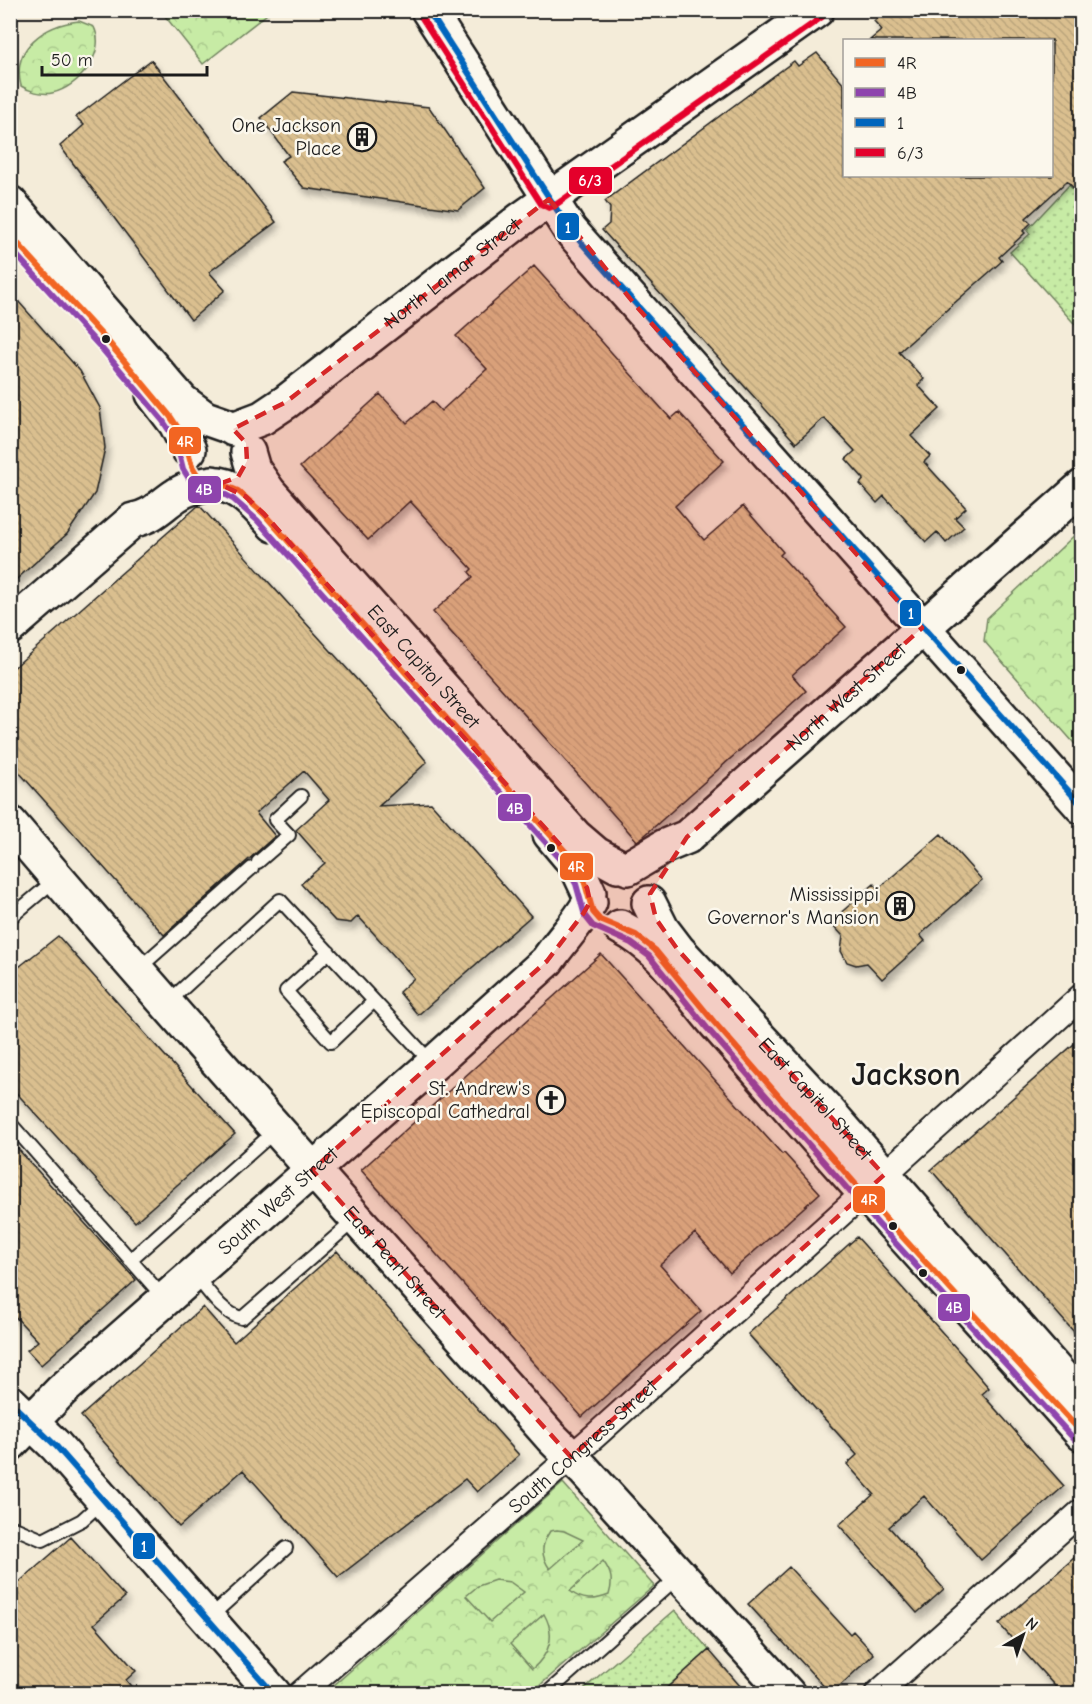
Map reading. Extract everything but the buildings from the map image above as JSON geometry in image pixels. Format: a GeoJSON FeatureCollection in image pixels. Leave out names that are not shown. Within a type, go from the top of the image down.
{"type":"FeatureCollection","features":[{"type":"Feature","properties":{"kind":"main road"},"geometry":{"type":"LineString","coordinates":[[428,10],[570,230],[1082,807]]}},
{"type":"Feature","properties":{"kind":"main road","name":"North Lamar Street"},"geometry":{"type":"LineString","coordinates":[[235,435],[278,408],[549,199],[817,10]]}},
{"type":"Feature","properties":{"kind":"main road"},"geometry":{"type":"LineString","coordinates":[[10,203],[182,401],[205,418],[235,435],[244,470],[229,482],[185,489],[152,515],[133,520],[10,627]]}},
{"type":"Feature","properties":{"kind":"main road"},"geometry":{"type":"LineString","coordinates":[[10,234],[111,345],[166,410],[176,424],[189,453],[193,470],[199,477],[215,484]]}},
{"type":"Feature","properties":{"kind":"main road"},"geometry":{"type":"LineString","coordinates":[[133,520],[135,509],[140,502],[189,453],[192,440],[199,432],[206,427],[235,435]]}},
{"type":"Feature","properties":{"kind":"main road","name":"East Capitol Street"},"geometry":{"type":"LineString","coordinates":[[235,435],[268,492],[573,832],[596,854],[623,867]]}},
{"type":"Feature","properties":{"kind":"main road","name":"East Capitol Street"},"geometry":{"type":"LineString","coordinates":[[215,484],[228,486],[240,493],[264,514],[562,847],[576,865],[589,898]]}},
{"type":"Feature","properties":{"kind":"main road","name":"North West Street"},"geometry":{"type":"LineString","coordinates":[[623,867],[687,837],[1082,487]]}},
{"type":"Feature","properties":{"kind":"main road","name":"East Pearl Street"},"geometry":{"type":"LineString","coordinates":[[10,823],[276,1130],[551,1437],[788,1694]]}},
{"type":"Feature","properties":{"kind":"main road"},"geometry":{"type":"LineString","coordinates":[[650,899],[642,877],[623,867],[599,874],[593,882],[589,898],[593,912],[600,920],[616,926],[630,925],[639,920],[645,913],[659,876],[677,855],[687,837]]}},
{"type":"Feature","properties":{"kind":"main road","name":"South West Street"},"geometry":{"type":"LineString","coordinates":[[17,1423],[61,1391],[547,961],[584,914],[589,898]]}},
{"type":"Feature","properties":{"kind":"main road","name":"East Capitol Street"},"geometry":{"type":"LineString","coordinates":[[650,899],[662,929],[678,950],[828,1111],[873,1184],[1082,1434]]}},
{"type":"Feature","properties":{"kind":"main road","name":"East Capitol Street"},"geometry":{"type":"LineString","coordinates":[[616,926],[645,942],[667,963],[714,1022],[1082,1399]]}},
{"type":"Feature","properties":{"kind":"main road","name":"South West Street"},"geometry":{"type":"LineString","coordinates":[[547,961],[596,934],[616,926]]}},
{"type":"Feature","properties":{"kind":"main road"},"geometry":{"type":"LineString","coordinates":[[17,1423],[56,1446],[274,1694]]}},
{"type":"Feature","properties":{"kind":"street","name":"South Congress Street"},"geometry":{"type":"LineString","coordinates":[[300,1694],[571,1457],[1082,996]]}},
{"type":"Feature","properties":{"kind":"street"},"geometry":{"type":"LineString","coordinates":[[877,1694],[1082,1511]]}},
{"type":"Feature","properties":{"kind":"lane"},"geometry":{"type":"LineString","coordinates":[[136,971],[289,835],[275,820],[301,796]]}},
{"type":"Feature","properties":{"kind":"lane"},"geometry":{"type":"LineString","coordinates":[[10,918],[57,878]]}},
{"type":"Feature","properties":{"kind":"lane"},"geometry":{"type":"LineString","coordinates":[[166,1005],[280,900],[433,1064]]}},
{"type":"Feature","properties":{"kind":"lane"},"geometry":{"type":"LineString","coordinates":[[328,952],[286,991],[331,1042],[374,1001]]}},
{"type":"Feature","properties":{"kind":"lane"},"geometry":{"type":"LineString","coordinates":[[10,1123],[165,1299]]}},
{"type":"Feature","properties":{"kind":"lane"},"geometry":{"type":"LineString","coordinates":[[130,1260],[276,1130]]}},
{"type":"Feature","properties":{"kind":"lane"},"geometry":{"type":"LineString","coordinates":[[194,1274],[227,1311],[242,1318],[357,1218]]}},
{"type":"Feature","properties":{"kind":"lane"},"geometry":{"type":"LineString","coordinates":[[10,1526],[43,1540],[82,1520],[104,1500]]}},
{"type":"Feature","properties":{"kind":"lane"},"geometry":{"type":"LineString","coordinates":[[209,1619],[286,1548]]}},
{"type":"Feature","properties":{"kind":"lane"},"geometry":{"type":"LineString","coordinates":[[546,1694],[680,1576]]}},
{"type":"Feature","properties":{"kind":"highlighted area"},"geometry":{"type":"Polygon","coordinates":[[[549,199],[637,307],[922,628],[687,837],[650,894],[656,919],[678,950],[884,1175],[571,1457],[312,1170],[547,961],[590,902],[587,888],[562,847],[264,514],[245,496],[219,484],[238,477],[247,461],[246,443],[233,429],[286,402],[549,199]]]}},
{"type":"Feature","properties":{"kind":"green space"},"geometry":{"type":"Polygon","coordinates":[[[161,11],[271,11],[203,64],[161,11]]]}},
{"type":"Feature","properties":{"kind":"green space"},"geometry":{"type":"Polygon","coordinates":[[[79,21],[94,27],[97,37],[94,58],[81,76],[62,90],[52,93],[36,92],[21,86],[19,72],[21,60],[26,49],[34,40],[54,27],[79,21]]]}},
{"type":"Feature","properties":{"kind":"green space"},"geometry":{"type":"Polygon","coordinates":[[[1069,185],[1079,196],[1081,194],[1081,331],[1010,252],[1030,234],[1027,230],[1069,185]]]}},
{"type":"Feature","properties":{"kind":"green space"},"geometry":{"type":"Polygon","coordinates":[[[1081,529],[1081,751],[984,641],[987,618],[1081,529]]]}},
{"type":"Feature","properties":{"kind":"green space"},"geometry":{"type":"Polygon","coordinates":[[[563,1483],[654,1586],[531,1693],[324,1694],[563,1483]]]}},
{"type":"Feature","properties":{"kind":"green space"},"geometry":{"type":"Polygon","coordinates":[[[557,1530],[583,1540],[550,1569],[543,1555],[543,1545],[550,1531],[557,1530]]]}},
{"type":"Feature","properties":{"kind":"green space"},"geometry":{"type":"Polygon","coordinates":[[[603,1561],[611,1577],[609,1595],[588,1599],[579,1597],[570,1591],[603,1561]]]}},
{"type":"Feature","properties":{"kind":"green space"},"geometry":{"type":"Polygon","coordinates":[[[495,1580],[510,1582],[524,1592],[490,1622],[466,1596],[478,1586],[495,1580]]]}},
{"type":"Feature","properties":{"kind":"green space"},"geometry":{"type":"Polygon","coordinates":[[[675,1610],[709,1650],[663,1691],[664,1693],[578,1694],[675,1610]]]}},
{"type":"Feature","properties":{"kind":"green space"},"geometry":{"type":"Polygon","coordinates":[[[544,1614],[550,1629],[549,1644],[543,1657],[532,1669],[510,1644],[544,1614]]]}},
{"type":"Feature","properties":{"kind":"transit line","name":"1"},"geometry":{"type":"LineString","coordinates":[[428,10],[570,230],[1082,806]]}},
{"type":"Feature","properties":{"kind":"transit line","name":"6/3"},"geometry":{"type":"LineString","coordinates":[[420,15],[541,204],[549,208],[822,17]]}},
{"type":"Feature","properties":{"kind":"transit line","name":"4R"},"geometry":{"type":"LineString","coordinates":[[10,235],[110,344],[170,416],[184,437],[192,466],[198,476],[238,491],[264,514],[572,859],[584,880],[593,912],[600,920],[636,935],[655,950],[714,1022],[886,1219],[1082,1433]]}},
{"type":"Feature","properties":{"kind":"transit line","name":"4B"},"geometry":{"type":"LineString","coordinates":[[10,248],[103,350],[163,421],[176,441],[183,469],[191,482],[202,489],[222,493],[233,499],[257,520],[565,864],[576,884],[585,916],[593,926],[631,943],[649,956],[707,1028],[879,1225],[1075,1440]]}},
{"type":"Feature","properties":{"kind":"transit line","name":"1"},"geometry":{"type":"LineString","coordinates":[[10,1402],[56,1446],[274,1694]]}},
{"type":"Feature","properties":{"kind":"place","name":"One Jackson Place"},"geometry":{"type":"Point","coordinates":[362,137]}},
{"type":"Feature","properties":{"kind":"place","name":"Mississippi Governor's Mansion"},"geometry":{"type":"Point","coordinates":[900,906]}},
{"type":"Feature","properties":{"kind":"place","name":"St. Andrew's Episcopal Cathedral"},"geometry":{"type":"Point","coordinates":[551,1100]}},
{"type":"Feature","properties":{"kind":"district","name":"Jackson"},"geometry":{"type":"Point","coordinates":[906,1074]}}]}
